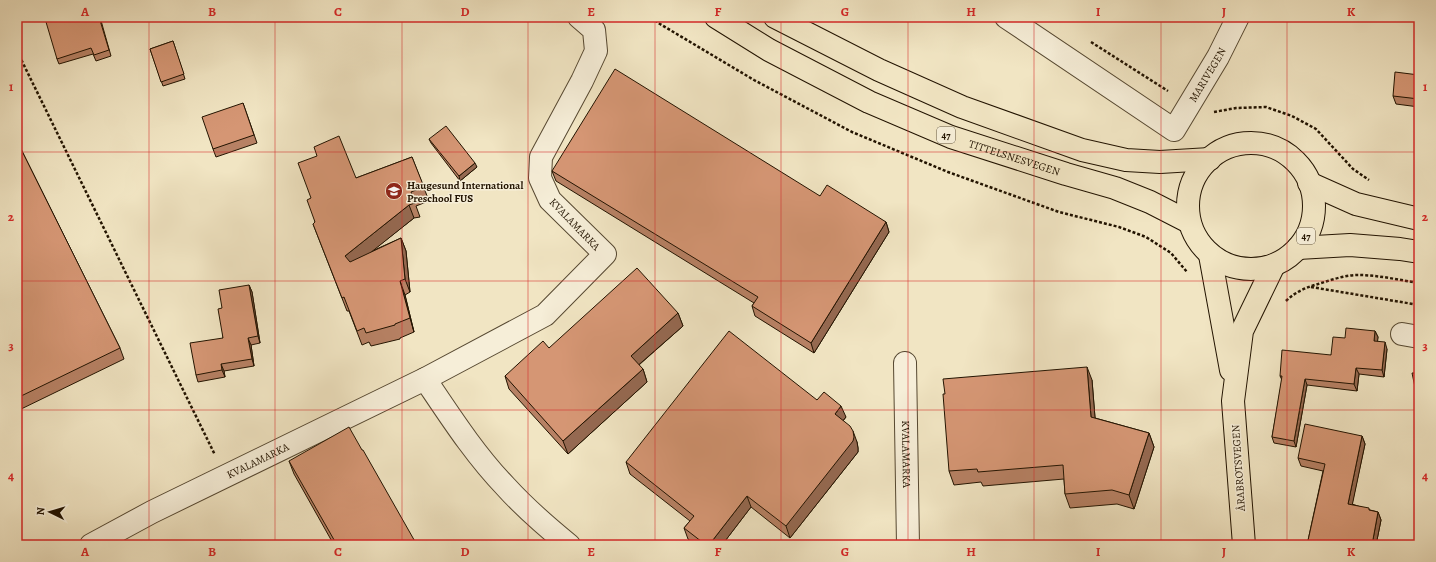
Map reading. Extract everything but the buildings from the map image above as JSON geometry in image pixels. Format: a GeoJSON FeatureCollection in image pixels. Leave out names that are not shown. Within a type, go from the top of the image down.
{"type":"FeatureCollection","features":[{"type":"Feature","properties":{"kind":"main road","name":"TITTELSNESVEGEN"},"geometry":{"type":"LineString","coordinates":[[716,17],[769,50],[869,102],[951,137],[1115,188],[1150,202],[1189,222]]}},
{"type":"Feature","properties":{"kind":"main road"},"geometry":{"type":"LineString","coordinates":[[775,17],[879,70],[955,104],[1082,150],[1126,160],[1160,162],[1210,159]]}},
{"type":"Feature","properties":{"kind":"main road","name":"47"},"geometry":{"type":"LineString","coordinates":[[1246,143],[1266,145],[1284,153],[1299,166],[1309,183],[1314,206],[1310,228],[1298,248],[1274,265],[1252,270],[1229,266],[1210,255],[1197,240],[1189,222],[1188,199],[1195,177],[1210,159],[1226,148],[1246,143]]}},
{"type":"Feature","properties":{"kind":"main road"},"geometry":{"type":"LineString","coordinates":[[1309,183],[1356,204],[1419,219]]}},
{"type":"Feature","properties":{"kind":"main road","name":"47"},"geometry":{"type":"LineString","coordinates":[[1298,248],[1350,245],[1419,252]]}},
{"type":"Feature","properties":{"kind":"main road","name":"ÅRABROTSVEGEN"},"geometry":{"type":"LineString","coordinates":[[1210,255],[1234,391]]}},
{"type":"Feature","properties":{"kind":"main road","name":"ÅRABROTSVEGEN"},"geometry":{"type":"LineString","coordinates":[[1244,545],[1233,401],[1234,391],[1242,331],[1274,265]]}},
{"type":"Feature","properties":{"kind":"street","name":"KVALAMARKA"},"geometry":{"type":"LineString","coordinates":[[91,545],[152,512],[425,379],[544,315],[605,254],[550,200],[540,178],[541,157],[582,81],[596,51],[594,30],[579,17]]}},
{"type":"Feature","properties":{"kind":"street","name":"MARIVEGEN"},"geometry":{"type":"LineString","coordinates":[[1012,19],[1174,130],[1218,57],[1238,17]]}},
{"type":"Feature","properties":{"kind":"street","name":"KVALAMARKA"},"geometry":{"type":"LineString","coordinates":[[906,363],[908,545]]}},
{"type":"Feature","properties":{"kind":"street"},"geometry":{"type":"LineString","coordinates":[[425,379],[463,435],[505,487],[546,526],[569,545]]}},
{"type":"Feature","properties":{"kind":"path"},"geometry":{"type":"LineString","coordinates":[[651,17],[660,24],[754,80],[852,132],[948,172],[1059,212],[1119,227],[1146,237],[1171,253],[1188,273]]}},
{"type":"Feature","properties":{"kind":"path"},"geometry":{"type":"LineString","coordinates":[[1091,42],[1190,104],[1212,112],[1236,108],[1266,107],[1292,116],[1316,129],[1354,169],[1371,182]]}},
{"type":"Feature","properties":{"kind":"path"},"geometry":{"type":"LineString","coordinates":[[17,51],[205,437],[226,476]]}},
{"type":"Feature","properties":{"kind":"path"},"geometry":{"type":"LineString","coordinates":[[1281,305],[1291,296],[1309,287],[1333,279],[1357,275],[1383,277],[1419,283]]}},
{"type":"Feature","properties":{"kind":"path"},"geometry":{"type":"LineString","coordinates":[[1309,287],[1419,305]]}},
{"type":"Feature","properties":{"kind":"place","name":"Haugesund International Preschool FUS"},"geometry":{"type":"Point","coordinates":[394,191]}}]}
